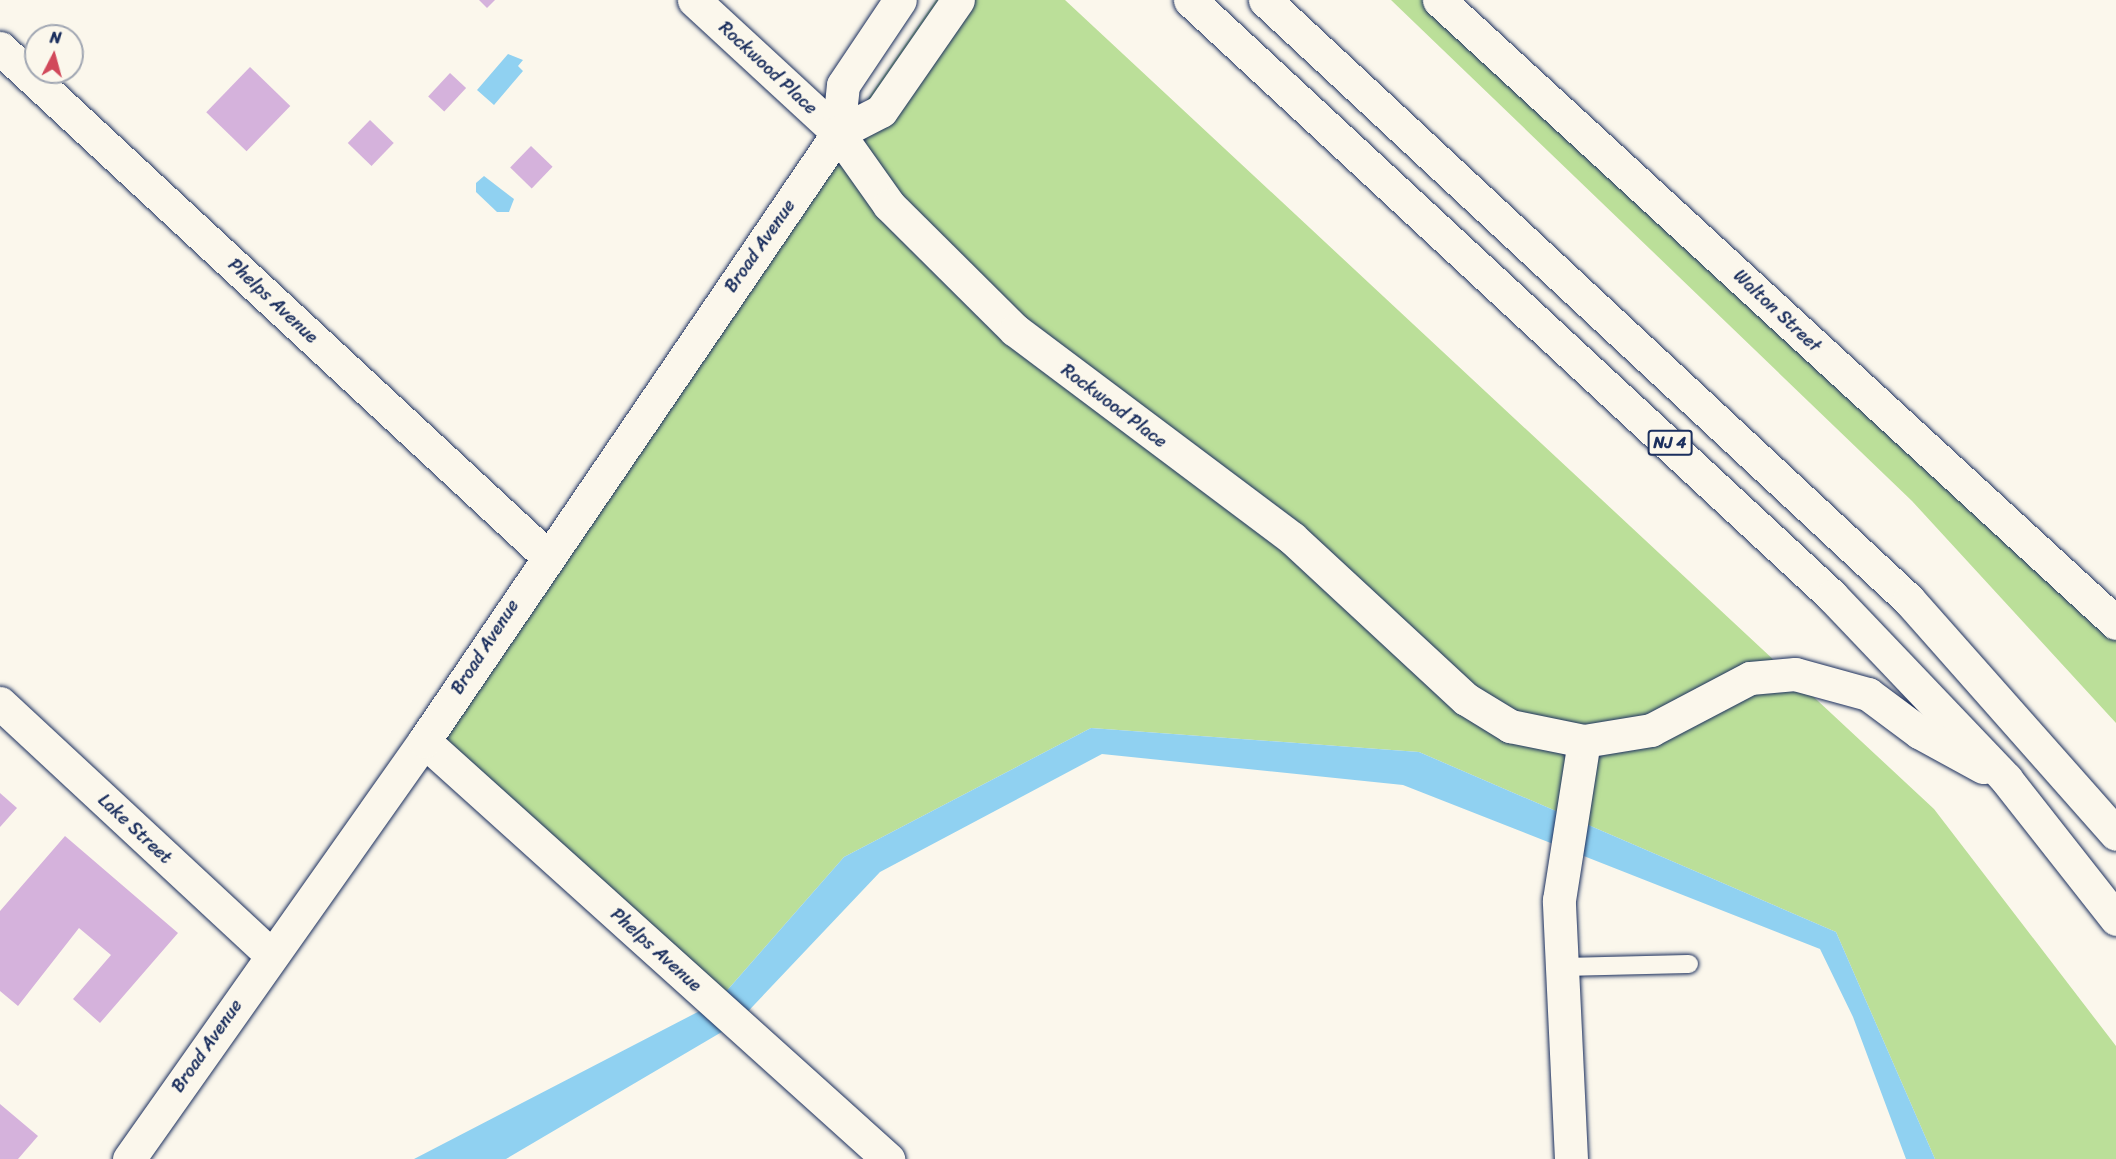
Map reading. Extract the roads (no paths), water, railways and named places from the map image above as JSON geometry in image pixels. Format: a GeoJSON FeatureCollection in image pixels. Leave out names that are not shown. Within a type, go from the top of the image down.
{"type":"FeatureCollection","features":[{"type":"Feature","properties":{"kind":"main road","name":"Rockwood Place"},"geometry":{"type":"LineString","coordinates":[[694,0],[838,133],[889,204],[1015,330],[1292,538],[1466,699],[1510,726],[1584,741]]}},
{"type":"Feature","properties":{"kind":"main road","name":"Broad Avenue"},"geometry":{"type":"LineString","coordinates":[[838,133],[843,85],[900,0]]}},
{"type":"Feature","properties":{"kind":"main road","name":"Broad Avenue"},"geometry":{"type":"LineString","coordinates":[[129,1159],[424,741],[546,555],[838,133],[881,111],[958,0]]}},
{"type":"Feature","properties":{"kind":"main road","name":"NJ 4"},"geometry":{"type":"LineString","coordinates":[[1190,0],[1788,553],[2006,779],[2116,919]]}},
{"type":"Feature","properties":{"kind":"main road","name":"NJ 4"},"geometry":{"type":"LineString","coordinates":[[1264,0],[1875,566],[1992,688],[2116,834]]}},
{"type":"Feature","properties":{"kind":"main road","name":"Walton Street"},"geometry":{"type":"LineString","coordinates":[[1439,0],[2116,623]]}},
{"type":"Feature","properties":{"kind":"main road","name":"Phelps Avenue"},"geometry":{"type":"LineString","coordinates":[[0,48],[546,555]]}},
{"type":"Feature","properties":{"kind":"main road"},"geometry":{"type":"LineString","coordinates":[[1571,1159],[1559,900],[1584,741],[1651,730],[1750,678],[1795,674],[1868,694],[1920,732],[2006,779]]}},
{"type":"Feature","properties":{"kind":"main road","name":"Lake Street"},"geometry":{"type":"LineString","coordinates":[[0,703],[271,955]]}},
{"type":"Feature","properties":{"kind":"main road","name":"Phelps Avenue"},"geometry":{"type":"LineString","coordinates":[[424,741],[888,1159]]}},
{"type":"Feature","properties":{"kind":"lane"},"geometry":{"type":"LineString","coordinates":[[1562,967],[1689,964]]}},
{"type":"Feature","properties":{"kind":"water"},"geometry":{"type":"Polygon","coordinates":[[[508,54],[523,60],[518,66],[523,71],[494,105],[477,90],[508,54]]]}},
{"type":"Feature","properties":{"kind":"water"},"geometry":{"type":"Polygon","coordinates":[[[484,176],[514,199],[509,212],[497,212],[476,192],[476,183],[484,176]]]}},
{"type":"Feature","properties":{"kind":"water"},"geometry":{"type":"Polygon","coordinates":[[[1091,728],[1419,752],[1836,932],[1935,1159],[1906,1159],[1853,1017],[1820,949],[1403,785],[1102,754],[880,872],[737,1023],[506,1159],[414,1159],[717,1002],[844,857],[1091,728]]]}}]}
